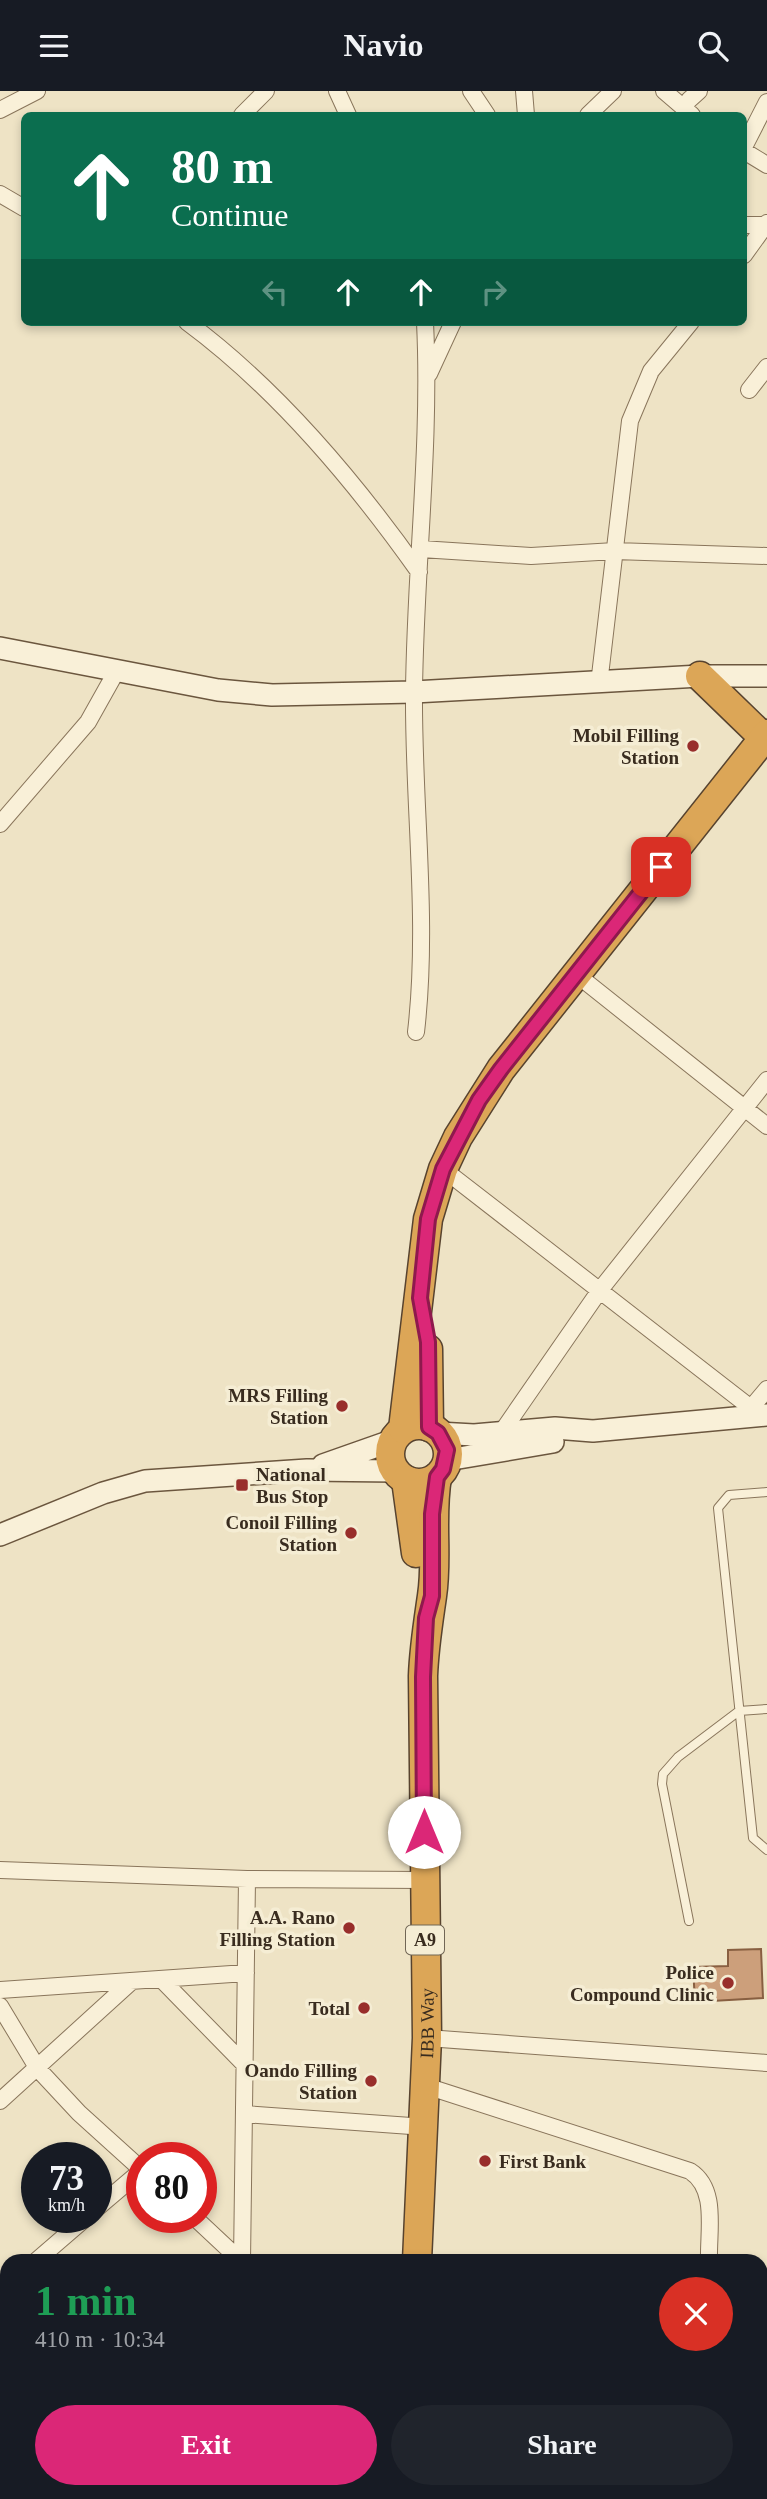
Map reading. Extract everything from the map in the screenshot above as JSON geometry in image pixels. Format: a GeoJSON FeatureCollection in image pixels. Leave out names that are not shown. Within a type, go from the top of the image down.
{"type":"FeatureCollection","features":[{"type":"Feature","properties":{"kind":"highway"},"geometry":{"type":"LineString","coordinates":[[700,676],[765,736]]}},
{"type":"Feature","properties":{"kind":"highway","name":"A9"},"geometry":{"type":"LineString","coordinates":[[416,1432],[420,1298],[428,1219],[443,1169],[479,1100],[765,736]]}},
{"type":"Feature","properties":{"kind":"highway","name":"A9"},"geometry":{"type":"LineString","coordinates":[[416,1432],[447,1450],[432,1514],[432,1596],[426,1618]]}},
{"type":"Feature","properties":{"kind":"highway","name":"A9"},"geometry":{"type":"LineString","coordinates":[[416,1432],[390,1450],[401,1476],[426,1618]]}},
{"type":"Feature","properties":{"kind":"highway"},"geometry":{"type":"LineString","coordinates":[[401,1476],[417,1483],[442,1468]]}},
{"type":"Feature","properties":{"kind":"highway","name":"IBB Way"},"geometry":{"type":"LineString","coordinates":[[417,2254],[427,2038],[423,1677],[426,1618]]}},
{"type":"Feature","properties":{"kind":"street"},"geometry":{"type":"LineString","coordinates":[[0,110],[37,91]]}},
{"type":"Feature","properties":{"kind":"street"},"geometry":{"type":"LineString","coordinates":[[245,112],[266,91]]}},
{"type":"Feature","properties":{"kind":"street"},"geometry":{"type":"LineString","coordinates":[[337,91],[347,112]]}},
{"type":"Feature","properties":{"kind":"street"},"geometry":{"type":"LineString","coordinates":[[471,91],[481,112]]}},
{"type":"Feature","properties":{"kind":"street"},"geometry":{"type":"LineString","coordinates":[[524,91],[526,112]]}},
{"type":"Feature","properties":{"kind":"street"},"geometry":{"type":"LineString","coordinates":[[591,112],[613,91]]}},
{"type":"Feature","properties":{"kind":"street"},"geometry":{"type":"LineString","coordinates":[[664,91],[692,103]]}},
{"type":"Feature","properties":{"kind":"street"},"geometry":{"type":"LineString","coordinates":[[747,143],[767,102]]}},
{"type":"Feature","properties":{"kind":"street"},"geometry":{"type":"LineString","coordinates":[[747,151],[767,165]]}},
{"type":"Feature","properties":{"kind":"street"},"geometry":{"type":"LineString","coordinates":[[0,194],[21,206]]}},
{"type":"Feature","properties":{"kind":"street"},"geometry":{"type":"LineString","coordinates":[[747,225],[766,224]]}},
{"type":"Feature","properties":{"kind":"street"},"geometry":{"type":"LineString","coordinates":[[747,251],[766,224]]}},
{"type":"Feature","properties":{"kind":"street"},"geometry":{"type":"LineString","coordinates":[[193,326],[216,343],[318,446],[419,572]]}},
{"type":"Feature","properties":{"kind":"street"},"geometry":{"type":"LineString","coordinates":[[416,1032],[420,956],[414,692],[428,377],[425,326]]}},
{"type":"Feature","properties":{"kind":"street"},"geometry":{"type":"LineString","coordinates":[[428,377],[451,326]]}},
{"type":"Feature","properties":{"kind":"street"},"geometry":{"type":"LineString","coordinates":[[599,684],[630,421],[651,372],[688,326]]}},
{"type":"Feature","properties":{"kind":"street"},"geometry":{"type":"LineString","coordinates":[[750,390],[767,367]]}},
{"type":"Feature","properties":{"kind":"street"},"geometry":{"type":"LineString","coordinates":[[421,549],[531,555],[615,551],[767,556]]}},
{"type":"Feature","properties":{"kind":"street"},"geometry":{"type":"LineString","coordinates":[[0,648],[218,690],[272,695],[599,684],[700,676],[767,676]]}},
{"type":"Feature","properties":{"kind":"street"},"geometry":{"type":"LineString","coordinates":[[0,824],[88,722],[116,672]]}},
{"type":"Feature","properties":{"kind":"street"},"geometry":{"type":"LineString","coordinates":[[576,974],[767,1126]]}},
{"type":"Feature","properties":{"kind":"street"},"geometry":{"type":"LineString","coordinates":[[501,1433],[600,1290],[767,1080]]}},
{"type":"Feature","properties":{"kind":"street"},"geometry":{"type":"LineString","coordinates":[[443,1169],[762,1412]]}},
{"type":"Feature","properties":{"kind":"street"},"geometry":{"type":"LineString","coordinates":[[762,1412],[767,1388]]}},
{"type":"Feature","properties":{"kind":"street"},"geometry":{"type":"LineString","coordinates":[[442,1468],[593,1431],[762,1412]]}},
{"type":"Feature","properties":{"kind":"street"},"geometry":{"type":"LineString","coordinates":[[307,1470],[416,1432],[474,1435],[555,1428],[593,1431]]}},
{"type":"Feature","properties":{"kind":"street"},"geometry":{"type":"LineString","coordinates":[[0,1535],[103,1493],[145,1481],[307,1470],[401,1476]]}},
{"type":"Feature","properties":{"kind":"street"},"geometry":{"type":"LineString","coordinates":[[0,1870],[247,1879],[424,1880]]}},
{"type":"Feature","properties":{"kind":"street"},"geometry":{"type":"LineString","coordinates":[[242,2254],[247,1879]]}},
{"type":"Feature","properties":{"kind":"street"},"geometry":{"type":"LineString","coordinates":[[0,1990],[246,1973]]}},
{"type":"Feature","properties":{"kind":"street"},"geometry":{"type":"LineString","coordinates":[[162,1979],[245,2065]]}},
{"type":"Feature","properties":{"kind":"street"},"geometry":{"type":"LineString","coordinates":[[0,2101],[132,1981]]}},
{"type":"Feature","properties":{"kind":"street"},"geometry":{"type":"LineString","coordinates":[[0,2006],[38,2069],[79,2113],[126,2156]]}},
{"type":"Feature","properties":{"kind":"street"},"geometry":{"type":"LineString","coordinates":[[427,2038],[767,2063]]}},
{"type":"Feature","properties":{"kind":"street"},"geometry":{"type":"LineString","coordinates":[[426,2086],[690,2171],[702,2179],[708,2191],[709,2254]]}},
{"type":"Feature","properties":{"kind":"street"},"geometry":{"type":"LineString","coordinates":[[244,2114],[425,2127]]}},
{"type":"Feature","properties":{"kind":"street"},"geometry":{"type":"LineString","coordinates":[[112,2195],[126,2184]]}},
{"type":"Feature","properties":{"kind":"street"},"geometry":{"type":"LineString","coordinates":[[44,2254],[68,2233]]}},
{"type":"Feature","properties":{"kind":"street"},"geometry":{"type":"LineString","coordinates":[[211,2233],[234,2254]]}},
{"type":"Feature","properties":{"kind":"lane"},"geometry":{"type":"LineString","coordinates":[[767,1492],[729,1495],[718,1508],[753,1837],[767,1850]]}},
{"type":"Feature","properties":{"kind":"lane"},"geometry":{"type":"LineString","coordinates":[[690,1921],[662,1784],[663,1775],[677,1757],[739,1711],[767,1709]]}},
{"type":"Feature","properties":{"kind":"building","name":"Police Compound Clinic"},"geometry":{"type":"Polygon","coordinates":[[[761,1949],[763,1998],[695,2002],[693,1967],[728,1966],[728,1950],[761,1949]]]}},
{"type":"Feature","properties":{"kind":"place","name":"Mobil Filling Station"},"geometry":{"type":"Point","coordinates":[693,746]}},
{"type":"Feature","properties":{"kind":"place","name":"MRS Filling Station"},"geometry":{"type":"Point","coordinates":[342,1406]}},
{"type":"Feature","properties":{"kind":"place","name":"National Bus Stop"},"geometry":{"type":"Point","coordinates":[242,1485]}},
{"type":"Feature","properties":{"kind":"place","name":"Conoil Filling Station"},"geometry":{"type":"Point","coordinates":[351,1533]}},
{"type":"Feature","properties":{"kind":"place","name":"A.A. Rano Filling Station"},"geometry":{"type":"Point","coordinates":[349,1928]}},
{"type":"Feature","properties":{"kind":"place","name":"Police Compound Clinic"},"geometry":{"type":"Point","coordinates":[728,1983]}},
{"type":"Feature","properties":{"kind":"place","name":"Total"},"geometry":{"type":"Point","coordinates":[364,2008]}},
{"type":"Feature","properties":{"kind":"place","name":"Oando Filling Station"},"geometry":{"type":"Point","coordinates":[371,2081]}},
{"type":"Feature","properties":{"kind":"place","name":"First Bank"},"geometry":{"type":"Point","coordinates":[485,2161]}},
{"type":"Feature","properties":{"kind":"route"},"geometry":{"type":"LineString","coordinates":[[424,1832],[423,1677],[426,1618],[432,1596],[432,1514],[437,1477],[447,1460],[444,1440],[429,1427],[428,1342],[420,1298],[428,1219],[443,1169],[479,1100],[661,867]]}}]}
